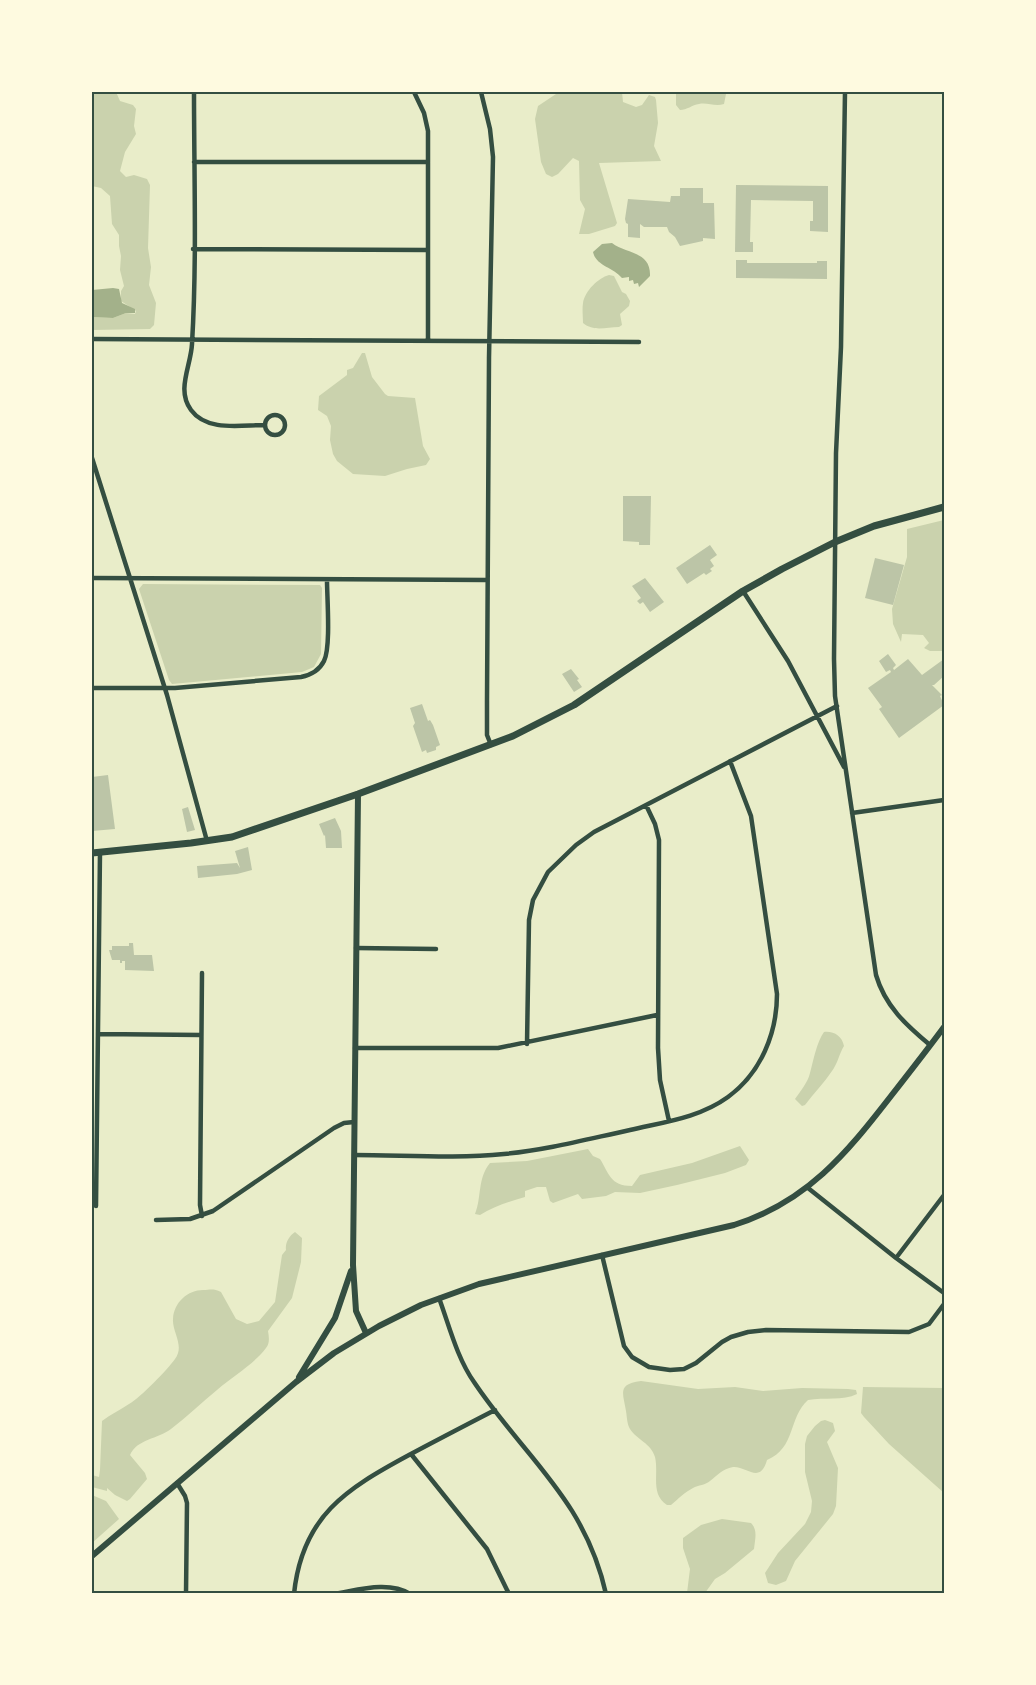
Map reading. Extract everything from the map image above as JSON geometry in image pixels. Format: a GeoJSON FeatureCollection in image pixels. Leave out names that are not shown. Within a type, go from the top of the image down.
{"type":"FeatureCollection","features":[{"type":"Feature","properties":{"kind":"main road"},"geometry":{"type":"LineString","coordinates":[[96,853],[232,837],[491,745],[574,705],[743,591],[835,542],[886,522],[945,507]]}},
{"type":"Feature","properties":{"kind":"street"},"geometry":{"type":"LineString","coordinates":[[194,92],[192,340],[184,388],[188,404],[194,414],[203,421],[215,425],[264,425]]}},
{"type":"Feature","properties":{"kind":"street"},"geometry":{"type":"LineString","coordinates":[[414,92],[426,122],[428,340]]}},
{"type":"Feature","properties":{"kind":"street"},"geometry":{"type":"LineString","coordinates":[[481,92],[490,129],[493,157],[487,580],[487,735],[491,745]]}},
{"type":"Feature","properties":{"kind":"street"},"geometry":{"type":"LineString","coordinates":[[845,92],[835,542],[834,659],[837,706],[877,979],[897,1014],[930,1046]]}},
{"type":"Feature","properties":{"kind":"street"},"geometry":{"type":"LineString","coordinates":[[194,162],[428,162]]}},
{"type":"Feature","properties":{"kind":"street"},"geometry":{"type":"LineString","coordinates":[[193,249],[428,250]]}},
{"type":"Feature","properties":{"kind":"street"},"geometry":{"type":"LineString","coordinates":[[92,339],[639,342]]}},
{"type":"Feature","properties":{"kind":"street"},"geometry":{"type":"LineString","coordinates":[[276,414],[282,417],[285,423],[282,432],[276,435],[267,431],[264,425],[269,416],[276,414]]}},
{"type":"Feature","properties":{"kind":"street"},"geometry":{"type":"LineString","coordinates":[[92,458],[165,689],[207,841]]}},
{"type":"Feature","properties":{"kind":"street"},"geometry":{"type":"LineString","coordinates":[[92,578],[487,580]]}},
{"type":"Feature","properties":{"kind":"street"},"geometry":{"type":"LineString","coordinates":[[92,688],[165,689],[312,674],[325,660],[327,650],[327,580]]}},
{"type":"Feature","properties":{"kind":"street"},"geometry":{"type":"LineString","coordinates":[[743,591],[788,661],[846,769]]}},
{"type":"Feature","properties":{"kind":"street"},"geometry":{"type":"LineString","coordinates":[[527,1044],[528,921],[537,890],[548,872],[585,837],[837,706]]}},
{"type":"Feature","properties":{"kind":"street"},"geometry":{"type":"LineString","coordinates":[[354,1155],[476,1156],[520,1153],[669,1121],[708,1109],[727,1098],[751,1075],[771,1038],[776,1014],[776,982],[753,827],[746,797],[730,761]]}},
{"type":"Feature","properties":{"kind":"street"},"geometry":{"type":"LineString","coordinates":[[358,794],[353,1265],[356,1311],[366,1334]]}},
{"type":"Feature","properties":{"kind":"street"},"geometry":{"type":"LineString","coordinates":[[852,813],[945,800]]}},
{"type":"Feature","properties":{"kind":"street"},"geometry":{"type":"LineString","coordinates":[[646,805],[655,824],[659,840],[658,1064],[669,1121]]}},
{"type":"Feature","properties":{"kind":"street"},"geometry":{"type":"LineString","coordinates":[[96,853],[98,1034],[96,1206]]}},
{"type":"Feature","properties":{"kind":"street"},"geometry":{"type":"LineString","coordinates":[[356,948],[436,949]]}},
{"type":"Feature","properties":{"kind":"street"},"geometry":{"type":"LineString","coordinates":[[202,974],[200,1205],[202,1215]]}},
{"type":"Feature","properties":{"kind":"street"},"geometry":{"type":"LineString","coordinates":[[355,1048],[487,1049],[527,1044],[657,1015]]}},
{"type":"Feature","properties":{"kind":"street"},"geometry":{"type":"LineString","coordinates":[[92,1556],[296,1382],[334,1353],[403,1314],[438,1298],[501,1278],[716,1229],[749,1220],[779,1206],[808,1188],[852,1145],[945,1027]]}},
{"type":"Feature","properties":{"kind":"street"},"geometry":{"type":"LineString","coordinates":[[98,1034],[201,1035]]}},
{"type":"Feature","properties":{"kind":"street"},"geometry":{"type":"LineString","coordinates":[[156,1220],[183,1220],[202,1215],[221,1206],[334,1128],[344,1123],[354,1122]]}},
{"type":"Feature","properties":{"kind":"street"},"geometry":{"type":"LineString","coordinates":[[808,1188],[896,1258],[945,1293]]}},
{"type":"Feature","properties":{"kind":"street"},"geometry":{"type":"LineString","coordinates":[[896,1258],[945,1195]]}},
{"type":"Feature","properties":{"kind":"street"},"geometry":{"type":"LineString","coordinates":[[602,1255],[624,1346],[638,1361],[659,1370],[678,1370],[691,1366],[722,1342],[748,1332],[766,1330],[909,1332],[929,1323],[945,1304]]}},
{"type":"Feature","properties":{"kind":"street"},"geometry":{"type":"LineString","coordinates":[[296,1382],[337,1314],[353,1265]]}},
{"type":"Feature","properties":{"kind":"street"},"geometry":{"type":"LineString","coordinates":[[438,1298],[473,1381],[568,1502],[590,1545],[606,1593]]}},
{"type":"Feature","properties":{"kind":"street"},"geometry":{"type":"LineString","coordinates":[[294,1593],[303,1551],[328,1511],[360,1482],[495,1410]]}},
{"type":"Feature","properties":{"kind":"street"},"geometry":{"type":"LineString","coordinates":[[411,1454],[487,1549],[509,1593]]}},
{"type":"Feature","properties":{"kind":"street"},"geometry":{"type":"LineString","coordinates":[[177,1482],[187,1503],[186,1593]]}},
{"type":"Feature","properties":{"kind":"street"},"geometry":{"type":"LineString","coordinates":[[332,1593],[389,1587],[400,1588],[410,1593]]}},
{"type":"Feature","properties":{"kind":"shaded area"},"geometry":{"type":"Polygon","coordinates":[[[92,92],[116,92],[120,101],[133,105],[136,109],[134,126],[136,134],[125,152],[120,171],[126,177],[134,175],[147,179],[150,185],[148,248],[151,267],[149,285],[156,303],[154,325],[150,329],[92,330],[92,317],[113,318],[126,313],[135,314],[136,311],[121,301],[121,291],[124,286],[120,270],[119,235],[112,224],[110,196],[101,188],[92,186],[92,92]]]}},
{"type":"Feature","properties":{"kind":"shaded area"},"geometry":{"type":"Polygon","coordinates":[[[559,92],[622,92],[623,102],[636,107],[642,105],[649,95],[655,97],[658,123],[654,146],[661,161],[599,163],[617,223],[615,226],[589,234],[579,234],[585,209],[580,200],[579,161],[573,158],[558,174],[552,177],[546,174],[541,162],[535,119],[538,106],[559,92]]]}},
{"type":"Feature","properties":{"kind":"shaded area"},"geometry":{"type":"Polygon","coordinates":[[[676,92],[730,92],[726,94],[724,104],[702,104],[680,110],[676,105],[676,92]]]}},
{"type":"Feature","properties":{"kind":"shaded area"},"geometry":{"type":"Polygon","coordinates":[[[612,243],[637,254],[646,262],[650,276],[639,287],[638,283],[634,284],[633,280],[629,281],[629,277],[622,278],[595,257],[593,252],[602,244],[612,243]]]}},
{"type":"Feature","properties":{"kind":"shaded area"},"geometry":{"type":"Polygon","coordinates":[[[609,275],[614,276],[622,292],[630,301],[629,306],[620,314],[622,325],[600,328],[587,326],[583,323],[584,298],[593,286],[609,275]]]}},
{"type":"Feature","properties":{"kind":"shaded area"},"geometry":{"type":"Polygon","coordinates":[[[119,289],[122,303],[135,309],[135,313],[126,313],[113,318],[92,317],[92,290],[119,289]]]}},
{"type":"Feature","properties":{"kind":"shaded area"},"geometry":{"type":"Polygon","coordinates":[[[362,353],[365,353],[372,377],[385,394],[415,398],[423,446],[430,459],[426,465],[385,476],[353,474],[337,461],[333,454],[330,440],[331,426],[327,416],[318,410],[319,396],[347,375],[347,370],[353,368],[362,353]]]}},
{"type":"Feature","properties":{"kind":"shaded area"},"geometry":{"type":"Polygon","coordinates":[[[944,520],[944,651],[930,651],[924,648],[929,643],[923,635],[902,634],[901,642],[893,624],[892,609],[907,557],[907,529],[944,520]]]}},
{"type":"Feature","properties":{"kind":"shaded area"},"geometry":{"type":"Polygon","coordinates":[[[143,584],[320,585],[322,588],[321,654],[314,667],[302,672],[172,684],[139,589],[143,584]]]}},
{"type":"Feature","properties":{"kind":"shaded area"},"geometry":{"type":"Polygon","coordinates":[[[824,1032],[837,1035],[844,1046],[829,1075],[802,1106],[795,1099],[808,1080],[817,1046],[824,1032]]]}},
{"type":"Feature","properties":{"kind":"shaded area"},"geometry":{"type":"Polygon","coordinates":[[[740,1146],[749,1160],[746,1165],[725,1173],[640,1193],[615,1192],[606,1196],[582,1199],[578,1194],[553,1203],[550,1201],[546,1187],[537,1187],[525,1191],[525,1197],[502,1204],[480,1215],[475,1214],[483,1175],[490,1163],[527,1161],[588,1149],[593,1156],[600,1159],[608,1174],[615,1181],[632,1186],[640,1175],[692,1163],[740,1146]]]}},
{"type":"Feature","properties":{"kind":"shaded area"},"geometry":{"type":"Polygon","coordinates":[[[295,1232],[302,1238],[301,1262],[292,1298],[268,1331],[269,1342],[266,1348],[249,1365],[171,1429],[143,1442],[133,1450],[130,1455],[145,1473],[147,1479],[130,1499],[127,1501],[107,1488],[107,1491],[92,1487],[92,1475],[99,1477],[102,1421],[140,1396],[166,1370],[178,1354],[173,1319],[179,1302],[192,1292],[216,1290],[221,1292],[236,1319],[247,1324],[259,1321],[275,1302],[282,1255],[286,1250],[288,1240],[295,1232]]]}},
{"type":"Feature","properties":{"kind":"shaded area"},"geometry":{"type":"Polygon","coordinates":[[[641,1381],[698,1389],[735,1387],[763,1391],[802,1388],[848,1389],[856,1390],[857,1394],[808,1400],[797,1415],[783,1448],[767,1460],[761,1472],[757,1473],[738,1467],[729,1468],[708,1482],[690,1490],[671,1505],[667,1505],[657,1489],[656,1463],[653,1452],[633,1433],[628,1423],[623,1390],[628,1384],[641,1381]]]}},
{"type":"Feature","properties":{"kind":"shaded area"},"geometry":{"type":"Polygon","coordinates":[[[863,1387],[944,1388],[944,1493],[889,1444],[864,1417],[861,1413],[863,1387]]]}},
{"type":"Feature","properties":{"kind":"shaded area"},"geometry":{"type":"Polygon","coordinates":[[[825,1420],[833,1423],[835,1431],[827,1442],[838,1468],[836,1506],[833,1514],[795,1561],[786,1581],[776,1585],[768,1583],[765,1573],[778,1553],[805,1524],[811,1512],[812,1501],[805,1472],[805,1444],[807,1436],[815,1426],[825,1420]]]}},
{"type":"Feature","properties":{"kind":"shaded area"},"geometry":{"type":"Polygon","coordinates":[[[92,1495],[106,1501],[119,1519],[92,1543],[92,1495]]]}},
{"type":"Feature","properties":{"kind":"shaded area"},"geometry":{"type":"Polygon","coordinates":[[[722,1519],[751,1523],[755,1532],[754,1549],[715,1579],[705,1593],[687,1593],[690,1569],[683,1548],[683,1538],[701,1525],[722,1519]]]}},
{"type":"Feature","properties":{"kind":"building"},"geometry":{"type":"Polygon","coordinates":[[[736,185],[828,186],[828,232],[810,231],[810,221],[813,221],[813,201],[751,200],[750,242],[753,242],[753,252],[735,252],[736,185]]]}},
{"type":"Feature","properties":{"kind":"building"},"geometry":{"type":"Polygon","coordinates":[[[680,188],[703,188],[703,203],[714,203],[715,239],[703,238],[703,241],[680,246],[667,227],[644,227],[640,224],[640,238],[628,237],[628,224],[625,219],[628,199],[670,202],[671,196],[680,196],[680,188]]]}},
{"type":"Feature","properties":{"kind":"building"},"geometry":{"type":"Polygon","coordinates":[[[736,260],[747,260],[747,263],[827,261],[827,279],[736,278],[736,260]]]}},
{"type":"Feature","properties":{"kind":"building"},"geometry":{"type":"Polygon","coordinates":[[[623,496],[651,496],[650,545],[623,541],[623,496]]]}},
{"type":"Feature","properties":{"kind":"building"},"geometry":{"type":"Polygon","coordinates":[[[710,545],[717,555],[710,560],[714,566],[710,569],[712,571],[706,575],[704,573],[687,584],[676,568],[710,545]]]}},
{"type":"Feature","properties":{"kind":"building"},"geometry":{"type":"Polygon","coordinates":[[[875,558],[904,565],[893,605],[865,598],[875,558]]]}},
{"type":"Feature","properties":{"kind":"building"},"geometry":{"type":"Polygon","coordinates":[[[645,578],[664,602],[650,612],[643,602],[640,604],[637,601],[641,598],[632,586],[645,578]]]}},
{"type":"Feature","properties":{"kind":"building"},"geometry":{"type":"Polygon","coordinates":[[[888,654],[896,665],[894,670],[908,659],[922,675],[944,659],[944,676],[932,685],[942,695],[940,696],[944,705],[899,738],[879,709],[882,707],[868,688],[891,672],[890,670],[886,672],[879,661],[888,654]]]}},
{"type":"Feature","properties":{"kind":"building"},"geometry":{"type":"Polygon","coordinates":[[[571,669],[582,687],[574,692],[562,674],[571,669]]]}},
{"type":"Feature","properties":{"kind":"building"},"geometry":{"type":"Polygon","coordinates":[[[422,704],[440,745],[436,747],[436,750],[427,753],[426,750],[422,752],[413,726],[415,723],[410,708],[422,704]]]}},
{"type":"Feature","properties":{"kind":"building"},"geometry":{"type":"Polygon","coordinates":[[[108,775],[115,829],[92,831],[92,777],[108,775]]]}},
{"type":"Feature","properties":{"kind":"building"},"geometry":{"type":"Polygon","coordinates":[[[188,807],[195,830],[187,832],[182,809],[188,807]]]}},
{"type":"Feature","properties":{"kind":"building"},"geometry":{"type":"Polygon","coordinates":[[[335,818],[341,831],[342,848],[326,848],[325,835],[319,824],[335,818]]]}},
{"type":"Feature","properties":{"kind":"building"},"geometry":{"type":"Polygon","coordinates":[[[248,847],[252,870],[198,878],[197,866],[237,863],[240,868],[235,851],[248,847]]]}},
{"type":"Feature","properties":{"kind":"building"},"geometry":{"type":"Polygon","coordinates":[[[129,943],[133,943],[134,955],[152,955],[154,971],[125,970],[125,961],[120,963],[120,960],[112,960],[109,950],[112,950],[112,946],[129,946],[129,943]]]}}]}
